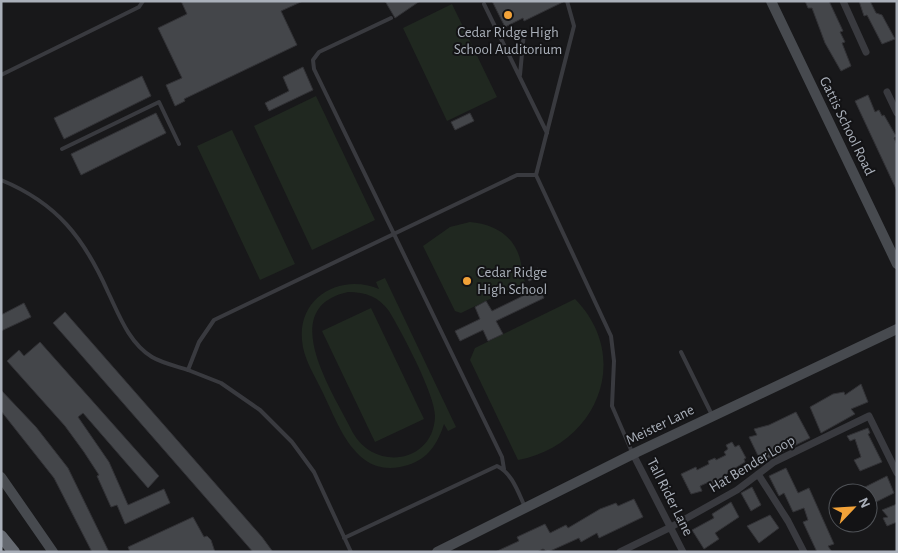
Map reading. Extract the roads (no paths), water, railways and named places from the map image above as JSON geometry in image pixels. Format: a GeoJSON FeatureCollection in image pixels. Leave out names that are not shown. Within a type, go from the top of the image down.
{"type":"FeatureCollection","features":[{"type":"Feature","properties":{"kind":"highway"},"geometry":{"type":"LineString","coordinates":[[1,537],[9,552]]}},
{"type":"Feature","properties":{"kind":"highway"},"geometry":{"type":"LineString","coordinates":[[1,537],[14,552]]}},
{"type":"Feature","properties":{"kind":"street","name":"Gattis School Road"},"geometry":{"type":"LineString","coordinates":[[771,1],[897,264]]}},
{"type":"Feature","properties":{"kind":"street"},"geometry":{"type":"LineString","coordinates":[[843,1],[866,52]]}},
{"type":"Feature","properties":{"kind":"street"},"geometry":{"type":"LineString","coordinates":[[887,92],[897,113]]}},
{"type":"Feature","properties":{"kind":"street","name":"Meister Lane"},"geometry":{"type":"LineString","coordinates":[[438,552],[633,454],[897,329]]}},
{"type":"Feature","properties":{"kind":"street","name":"Hat Bender Loop"},"geometry":{"type":"LineString","coordinates":[[620,552],[671,527],[737,490],[774,462],[869,416],[897,473]]}},
{"type":"Feature","properties":{"kind":"street","name":"Tall Rider Lane"},"geometry":{"type":"LineString","coordinates":[[633,454],[683,552]]}},
{"type":"Feature","properties":{"kind":"street"},"geometry":{"type":"LineString","coordinates":[[758,474],[788,521],[804,552]]}},
{"type":"Feature","properties":{"kind":"street"},"geometry":{"type":"LineString","coordinates":[[1,477],[53,552]]}},
{"type":"Feature","properties":{"kind":"lane"},"geometry":{"type":"LineString","coordinates":[[1,76],[139,7],[143,1]]}},
{"type":"Feature","properties":{"kind":"lane"},"geometry":{"type":"LineString","coordinates":[[567,1],[574,26],[536,175],[610,336],[614,361],[612,406],[633,454]]}},
{"type":"Feature","properties":{"kind":"lane"},"geometry":{"type":"LineString","coordinates":[[484,4],[547,133]]}},
{"type":"Feature","properties":{"kind":"lane"},"geometry":{"type":"LineString","coordinates":[[391,18],[318,52],[313,63],[393,235],[502,457],[504,469],[526,508]]}},
{"type":"Feature","properties":{"kind":"lane"},"geometry":{"type":"LineString","coordinates":[[520,77],[524,32]]}},
{"type":"Feature","properties":{"kind":"lane"},"geometry":{"type":"LineString","coordinates":[[62,149],[159,102],[179,144]]}},
{"type":"Feature","properties":{"kind":"lane"},"geometry":{"type":"LineString","coordinates":[[188,370],[198,342],[214,320],[517,175],[536,175]]}},
{"type":"Feature","properties":{"kind":"lane"},"geometry":{"type":"LineString","coordinates":[[1,180],[40,200],[61,217],[77,234],[90,254],[123,326],[135,342],[152,357],[221,383],[260,410],[292,442],[314,472],[351,552]]}},
{"type":"Feature","properties":{"kind":"lane"},"geometry":{"type":"LineString","coordinates":[[681,352],[712,417]]}},
{"type":"Feature","properties":{"kind":"lane"},"geometry":{"type":"LineString","coordinates":[[344,538],[490,467],[497,466],[504,469]]}},
{"type":"Feature","properties":{"kind":"place","name":"Cedar Ridge High School Auditorium"},"geometry":{"type":"Point","coordinates":[508,15]}},
{"type":"Feature","properties":{"kind":"place","name":"Cedar Ridge High School"},"geometry":{"type":"Point","coordinates":[467,281]}}]}
